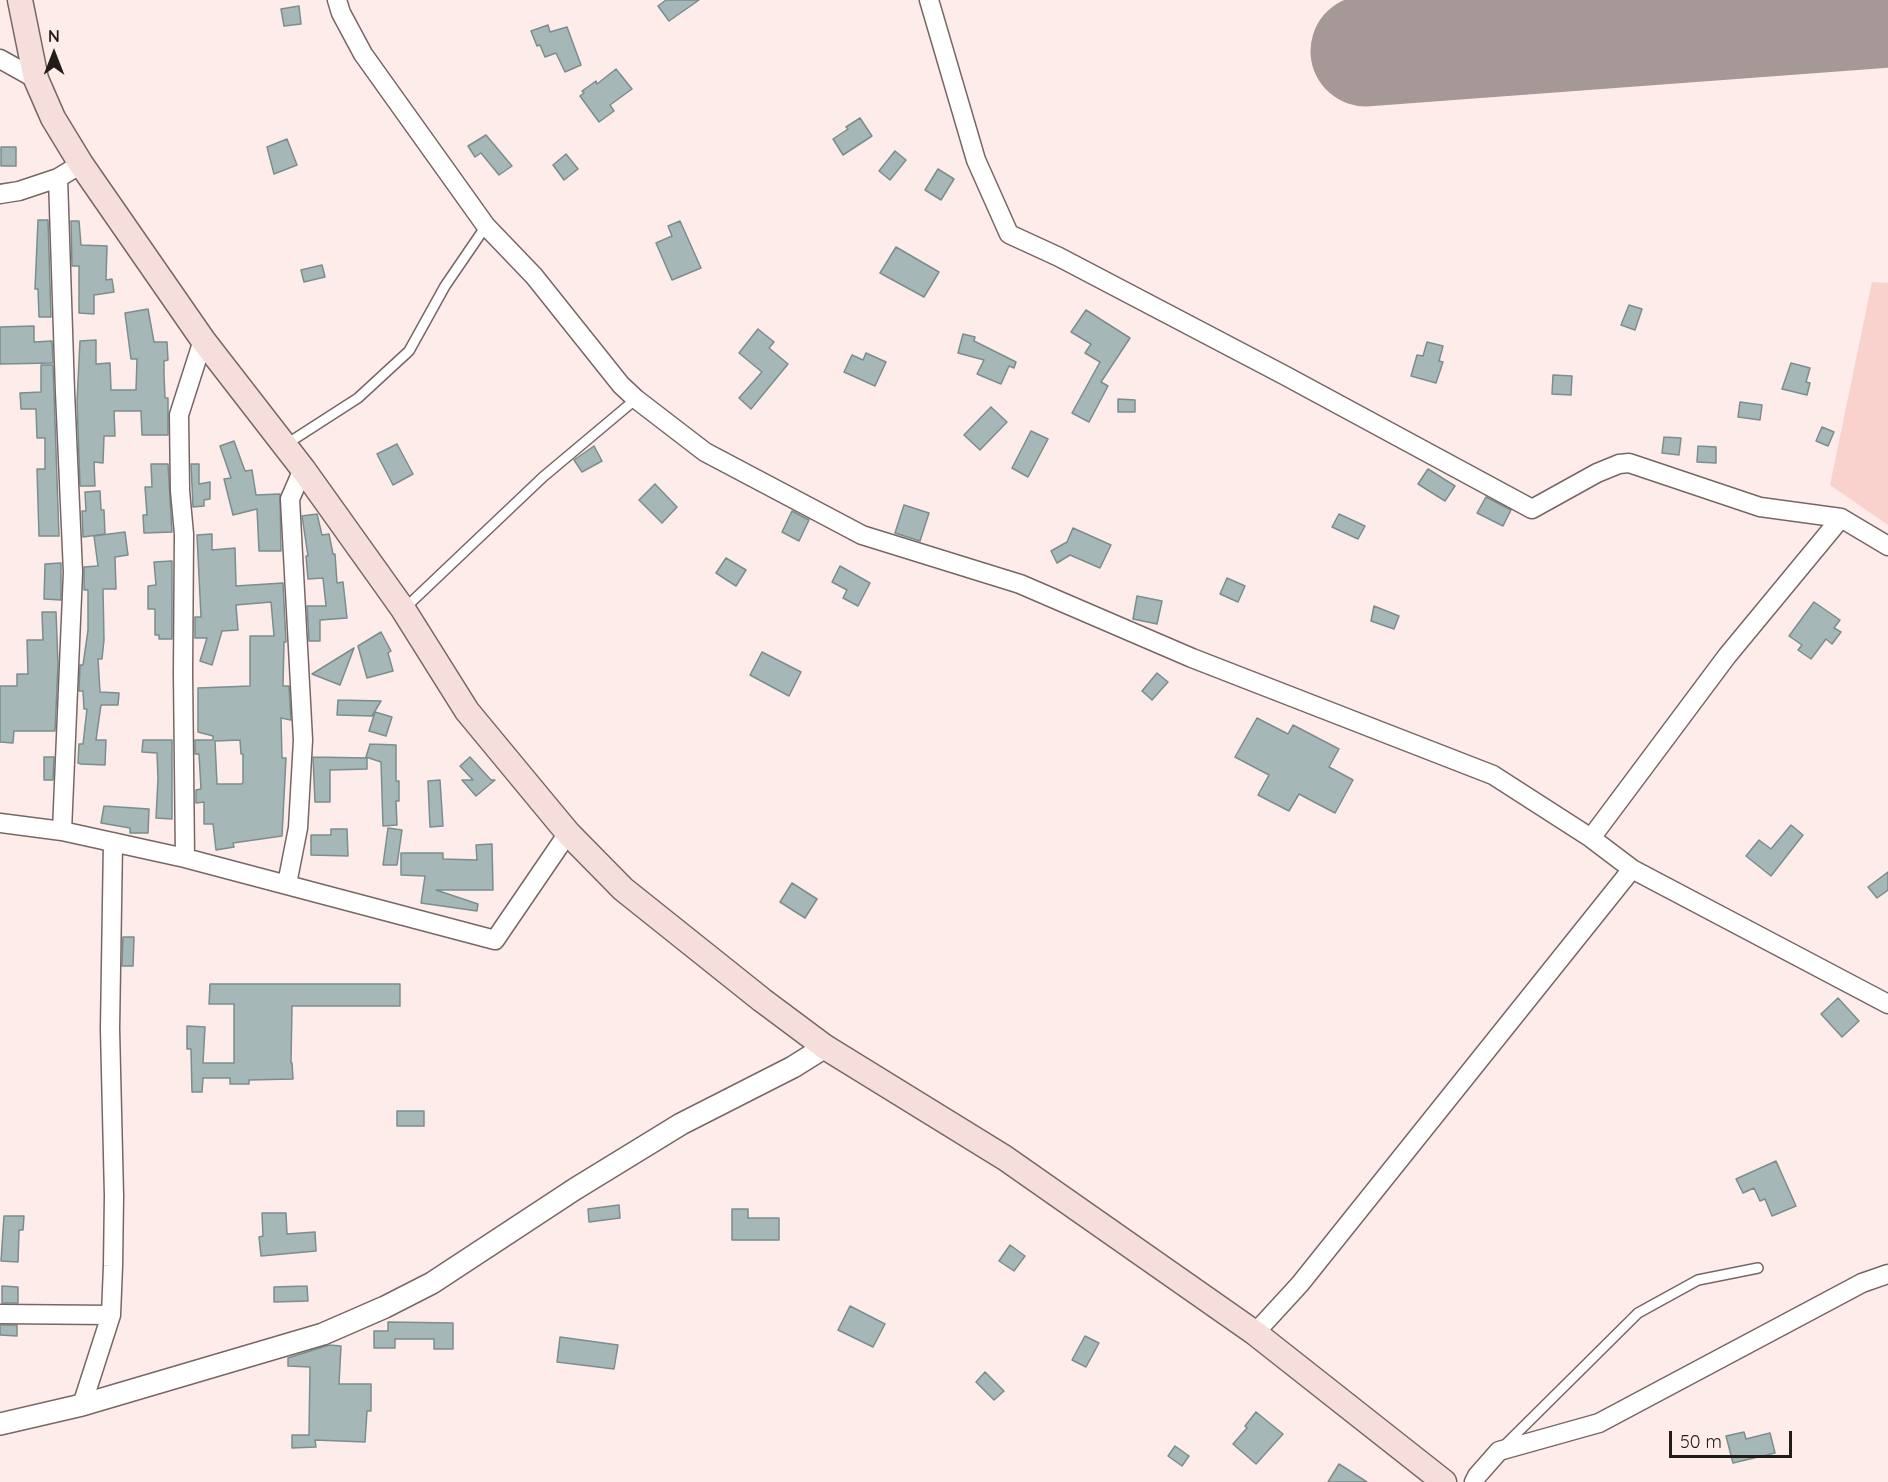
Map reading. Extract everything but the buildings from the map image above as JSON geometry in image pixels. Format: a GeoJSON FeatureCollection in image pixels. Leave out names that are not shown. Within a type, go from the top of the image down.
{"type":"FeatureCollection","features":[{"type":"Feature","properties":{"kind":"main road"},"geometry":{"type":"LineString","coordinates":[[20,0],[36,80],[53,118],[81,164],[203,340],[303,469],[404,609],[467,711],[568,833],[623,889],[825,1047],[1005,1158],[1255,1333],[1444,1482]]}},
{"type":"Feature","properties":{"kind":"street"},"geometry":{"type":"LineString","coordinates":[[337,0],[341,13],[363,54],[486,226],[534,276],[621,385],[705,452],[862,535],[1020,584],[1192,658],[1493,775],[1591,838],[1632,869],[1888,1004]]}},
{"type":"Feature","properties":{"kind":"street"},"geometry":{"type":"LineString","coordinates":[[929,0],[976,160],[1010,234],[1059,257],[1294,380],[1532,509],[1597,473],[1619,464],[1629,463],[1760,507],[1841,518],[1888,546]]}},
{"type":"Feature","properties":{"kind":"street"},"geometry":{"type":"LineString","coordinates":[[0,59],[36,80]]}},
{"type":"Feature","properties":{"kind":"street"},"geometry":{"type":"LineString","coordinates":[[0,194],[19,191],[58,178],[81,164]]}},
{"type":"Feature","properties":{"kind":"street"},"geometry":{"type":"LineString","coordinates":[[58,178],[73,572],[62,831]]}},
{"type":"Feature","properties":{"kind":"street"},"geometry":{"type":"LineString","coordinates":[[185,858],[184,534],[180,491],[179,415],[203,340]]}},
{"type":"Feature","properties":{"kind":"street"},"geometry":{"type":"LineString","coordinates":[[287,884],[298,828],[303,740],[290,498],[303,469]]}},
{"type":"Feature","properties":{"kind":"street"},"geometry":{"type":"LineString","coordinates":[[1591,838],[1727,656],[1841,518]]}},
{"type":"Feature","properties":{"kind":"street"},"geometry":{"type":"LineString","coordinates":[[0,823],[62,831],[185,858],[495,940],[568,833]]}},
{"type":"Feature","properties":{"kind":"street"},"geometry":{"type":"LineString","coordinates":[[82,1405],[111,1315],[114,1196],[110,1029],[113,842]]}},
{"type":"Feature","properties":{"kind":"street"},"geometry":{"type":"LineString","coordinates":[[1255,1333],[1300,1284],[1632,869]]}},
{"type":"Feature","properties":{"kind":"street"},"geometry":{"type":"LineString","coordinates":[[0,1424],[82,1405],[323,1334],[385,1307],[432,1283],[681,1124],[793,1067],[825,1047]]}},
{"type":"Feature","properties":{"kind":"street"},"geometry":{"type":"LineString","coordinates":[[1479,1480],[1499,1451],[1599,1423],[1862,1283],[1888,1274]]}},
{"type":"Feature","properties":{"kind":"street"},"geometry":{"type":"LineString","coordinates":[[0,1314],[111,1315]]}},
{"type":"Feature","properties":{"kind":"lane"},"geometry":{"type":"LineString","coordinates":[[285,445],[358,398],[409,351],[444,286],[486,226]]}},
{"type":"Feature","properties":{"kind":"lane"},"geometry":{"type":"LineString","coordinates":[[404,609],[543,477],[636,399]]}},
{"type":"Feature","properties":{"kind":"lane"},"geometry":{"type":"LineString","coordinates":[[1499,1451],[1638,1313],[1698,1280],[1758,1268]]}},
{"type":"Feature","properties":{"kind":"shaded area"},"geometry":{"type":"Polygon","coordinates":[[[1872,282],[1888,283],[1888,525],[1830,485],[1872,282]]]}},
{"type":"Feature","properties":{"kind":"taxiway"},"geometry":{"type":"LineString","coordinates":[[1524,0],[1526,39]]}},
{"type":"Feature","properties":{"kind":"runway"},"geometry":{"type":"LineString","coordinates":[[1366,51],[1888,12]]}}]}
